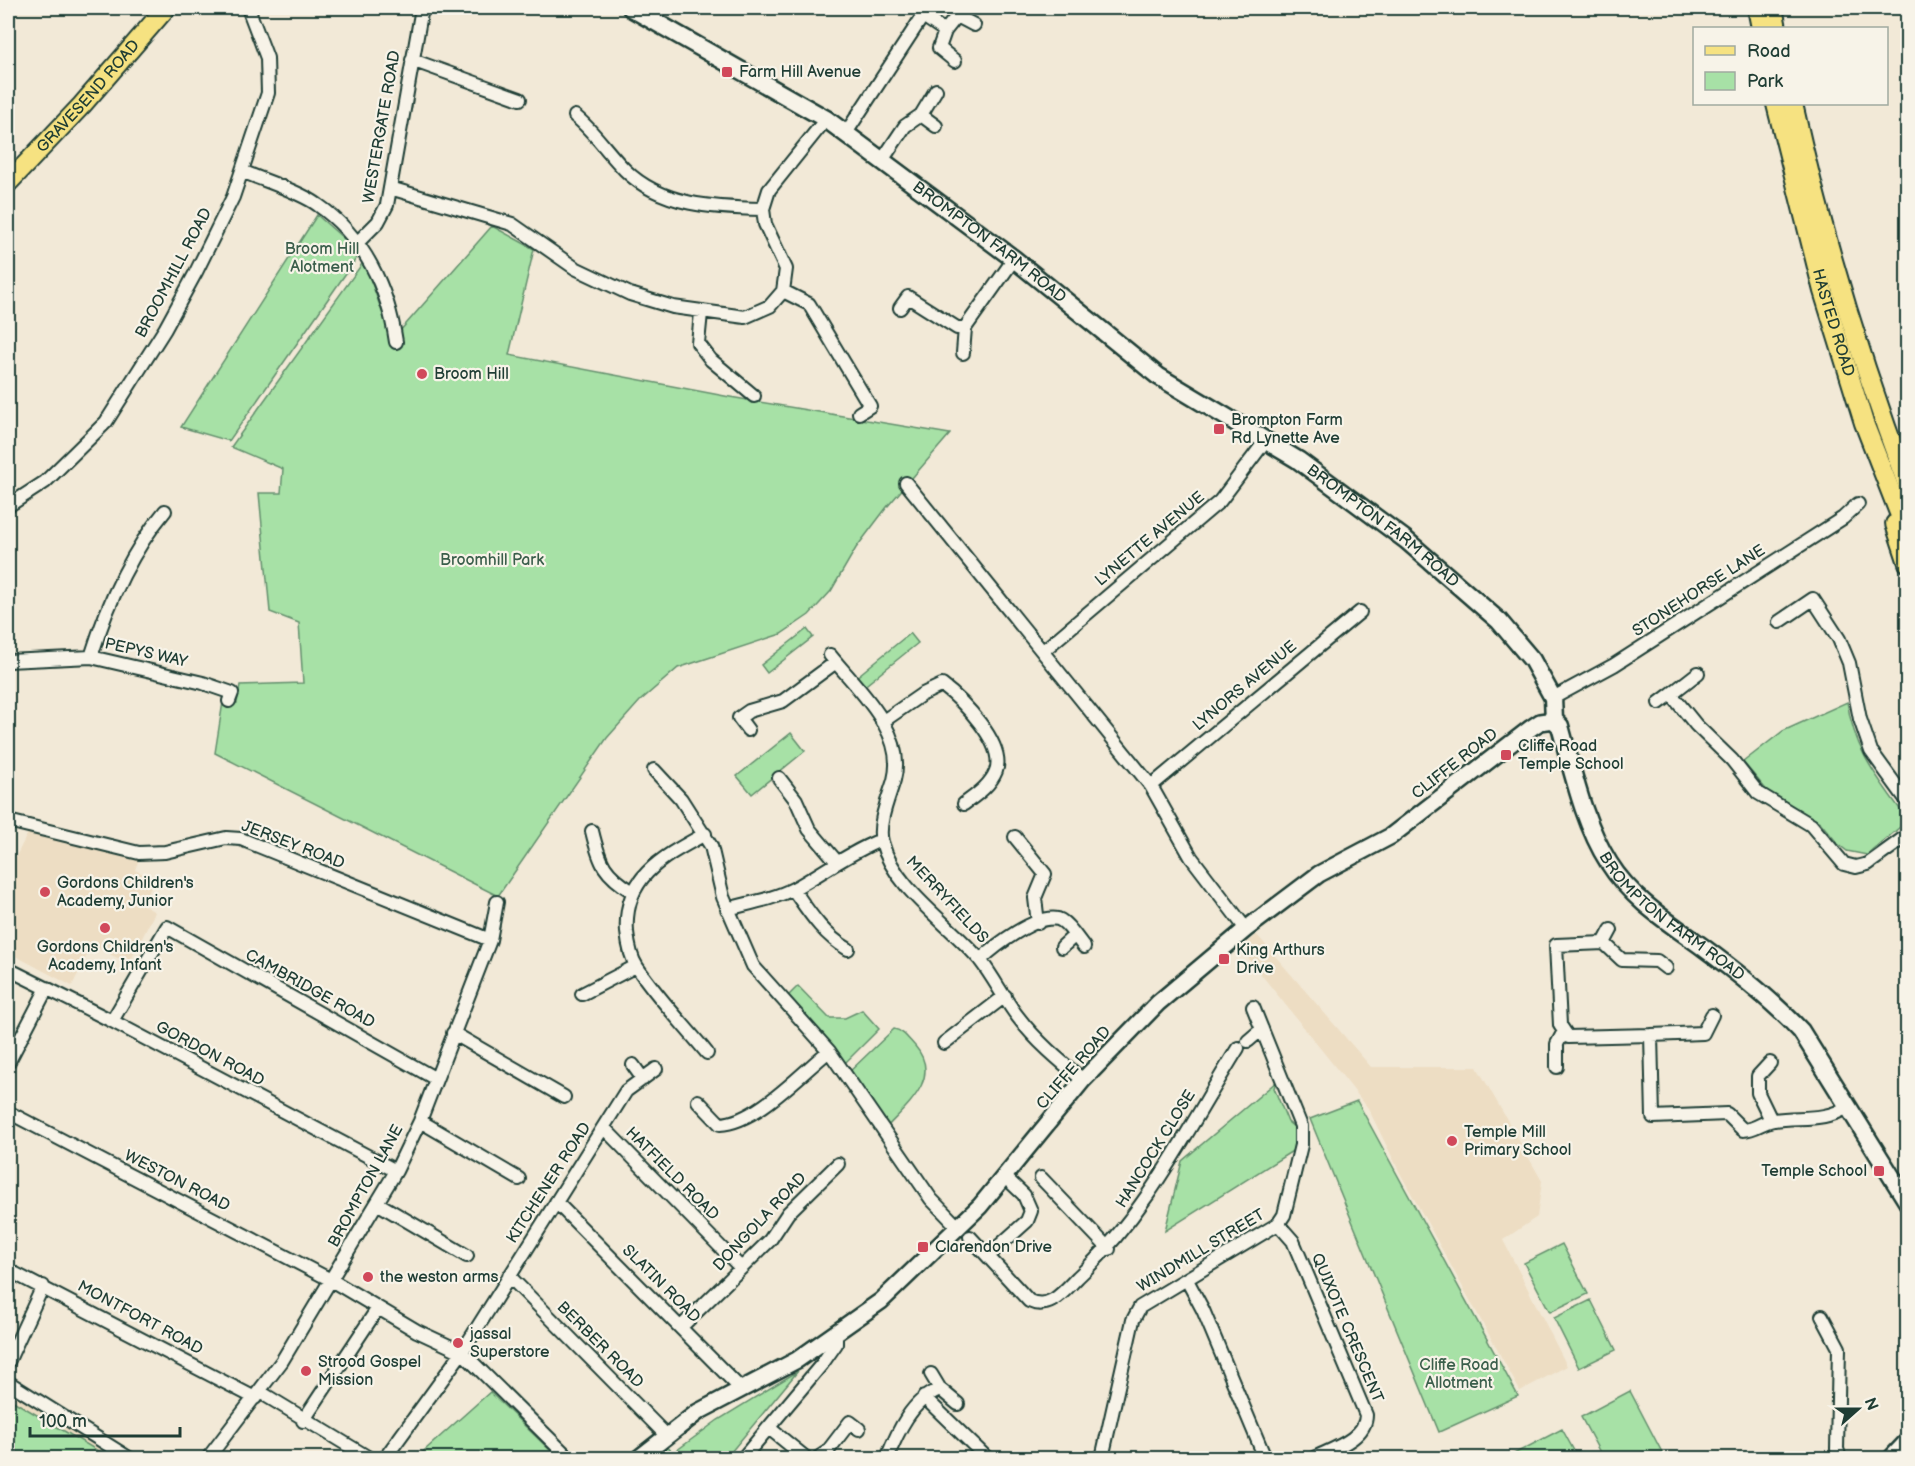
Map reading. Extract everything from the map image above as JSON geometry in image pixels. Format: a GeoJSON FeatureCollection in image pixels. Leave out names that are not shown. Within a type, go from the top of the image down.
{"type":"FeatureCollection","features":[{"type":"Feature","properties":{"kind":"main road","name":"GRAVESEND ROAD"},"geometry":{"type":"LineString","coordinates":[[8,183],[82,105],[166,8]]}},
{"type":"Feature","properties":{"kind":"main road","name":"BROMPTON FARM ROAD"},"geometry":{"type":"LineString","coordinates":[[631,8],[826,119],[883,159],[1014,259],[1158,376],[1298,460],[1368,511],[1459,584],[1499,621],[1532,660],[1553,698],[1554,720],[1560,726],[1585,812],[1608,863],[1621,880],[1660,918],[1737,973],[1780,1009],[1801,1031],[1908,1203]]}},
{"type":"Feature","properties":{"kind":"main road"},"geometry":{"type":"LineString","coordinates":[[1757,8],[1761,27]]}},
{"type":"Feature","properties":{"kind":"main road"},"geometry":{"type":"LineString","coordinates":[[1773,8],[1778,27]]}},
{"type":"Feature","properties":{"kind":"main road","name":"HASTED ROAD"},"geometry":{"type":"LineString","coordinates":[[1776,105],[1823,291],[1864,423],[1908,536]]}},
{"type":"Feature","properties":{"kind":"main road","name":"HASTED ROAD"},"geometry":{"type":"LineString","coordinates":[[1793,105],[1833,264],[1892,446],[1908,488]]}},
{"type":"Feature","properties":{"kind":"main road"},"geometry":{"type":"LineString","coordinates":[[1864,423],[1908,563]]}},
{"type":"Feature","properties":{"kind":"main road"},"geometry":{"type":"LineString","coordinates":[[1892,446],[1908,478]]}},
{"type":"Feature","properties":{"kind":"main road"},"geometry":{"type":"LineString","coordinates":[[1892,1458],[1908,1441]]}},
{"type":"Feature","properties":{"kind":"street","name":"BROOMHILL ROAD"},"geometry":{"type":"LineString","coordinates":[[8,506],[45,482],[106,422],[165,329],[196,272],[242,171],[264,107],[268,84],[267,58],[248,8]]}},
{"type":"Feature","properties":{"kind":"street","name":"WESTERGATE ROAD"},"geometry":{"type":"LineString","coordinates":[[358,242],[381,219],[390,188],[422,8]]}},
{"type":"Feature","properties":{"kind":"street"},"geometry":{"type":"LineString","coordinates":[[846,133],[925,12],[945,31]]}},
{"type":"Feature","properties":{"kind":"street"},"geometry":{"type":"LineString","coordinates":[[949,60],[939,48],[945,31],[957,16],[972,19]]}},
{"type":"Feature","properties":{"kind":"street"},"geometry":{"type":"LineString","coordinates":[[412,60],[520,99]]}},
{"type":"Feature","properties":{"kind":"street"},"geometry":{"type":"LineString","coordinates":[[883,159],[905,126],[921,115],[936,90]]}},
{"type":"Feature","properties":{"kind":"street"},"geometry":{"type":"LineString","coordinates":[[921,115],[936,126]]}},
{"type":"Feature","properties":{"kind":"street"},"geometry":{"type":"LineString","coordinates":[[575,116],[589,127],[626,171],[652,190],[684,203],[763,208]]}},
{"type":"Feature","properties":{"kind":"street"},"geometry":{"type":"LineString","coordinates":[[390,188],[512,224],[575,268],[630,294],[701,313],[745,317],[770,306],[783,291],[786,269],[765,224],[763,208],[769,190],[826,119]]}},
{"type":"Feature","properties":{"kind":"street"},"geometry":{"type":"LineString","coordinates":[[242,171],[318,204],[358,242],[375,269],[396,342]]}},
{"type":"Feature","properties":{"kind":"street"},"geometry":{"type":"LineString","coordinates":[[963,353],[965,328],[1014,259]]}},
{"type":"Feature","properties":{"kind":"street"},"geometry":{"type":"LineString","coordinates":[[783,291],[809,304],[837,348],[870,406],[859,413]]}},
{"type":"Feature","properties":{"kind":"street"},"geometry":{"type":"LineString","coordinates":[[900,308],[908,297],[957,328],[965,328]]}},
{"type":"Feature","properties":{"kind":"street"},"geometry":{"type":"LineString","coordinates":[[701,313],[698,343],[711,360],[754,396]]}},
{"type":"Feature","properties":{"kind":"street","name":"LYNETTE AVENUE"},"geometry":{"type":"LineString","coordinates":[[1043,651],[1220,501],[1266,440]]}},
{"type":"Feature","properties":{"kind":"street"},"geometry":{"type":"LineString","coordinates":[[906,483],[1151,786],[1202,874],[1246,929]]}},
{"type":"Feature","properties":{"kind":"street","name":"STONEHORSE LANE"},"geometry":{"type":"LineString","coordinates":[[1553,698],[1624,659],[1844,518],[1858,504]]}},
{"type":"Feature","properties":{"kind":"street"},"geometry":{"type":"LineString","coordinates":[[92,657],[105,612],[152,527],[165,511]]}},
{"type":"Feature","properties":{"kind":"street"},"geometry":{"type":"LineString","coordinates":[[1779,622],[1813,599],[1846,656],[1860,719],[1870,750],[1908,802]]}},
{"type":"Feature","properties":{"kind":"street","name":"LYNORS AVENUE"},"geometry":{"type":"LineString","coordinates":[[1151,786],[1360,612]]}},
{"type":"Feature","properties":{"kind":"street","name":"PEPYS WAY"},"geometry":{"type":"LineString","coordinates":[[8,661],[92,657],[203,683],[232,693],[229,700]]}},
{"type":"Feature","properties":{"kind":"street"},"geometry":{"type":"LineString","coordinates":[[727,909],[775,897],[793,889],[859,848],[881,840],[885,810],[895,776],[896,749],[882,722],[833,659],[783,701],[749,711],[740,718],[748,730]]}},
{"type":"Feature","properties":{"kind":"street"},"geometry":{"type":"LineString","coordinates":[[1659,704],[1698,673]]}},
{"type":"Feature","properties":{"kind":"street"},"geometry":{"type":"LineString","coordinates":[[882,722],[904,706],[942,685],[955,695],[987,734],[995,746],[997,758],[997,770],[989,784],[964,804]]}},
{"type":"Feature","properties":{"kind":"street"},"geometry":{"type":"LineString","coordinates":[[1671,694],[1696,725],[1732,760],[1758,793],[1811,825],[1844,864],[1856,867],[1865,866],[1907,838]]}},
{"type":"Feature","properties":{"kind":"street","name":"CLIFFE ROAD"},"geometry":{"type":"LineString","coordinates":[[639,1458],[704,1408],[797,1360],[836,1334],[964,1232],[1083,1080],[1158,1003],[1246,929],[1319,874],[1391,836],[1531,728],[1540,722],[1554,720]]}},
{"type":"Feature","properties":{"kind":"street"},"geometry":{"type":"LineString","coordinates":[[654,770],[681,799],[705,834],[711,846],[727,909],[753,966],[829,1052],[931,1199],[964,1232]]}},
{"type":"Feature","properties":{"kind":"street"},"geometry":{"type":"LineString","coordinates":[[779,778],[796,800],[809,829],[837,862]]}},
{"type":"Feature","properties":{"kind":"street","name":"JERSEY ROAD"},"geometry":{"type":"LineString","coordinates":[[8,821],[139,853],[165,852],[226,838],[241,839],[490,940]]}},
{"type":"Feature","properties":{"kind":"street"},"geometry":{"type":"LineString","coordinates":[[592,831],[601,864],[609,875],[633,892]]}},
{"type":"Feature","properties":{"kind":"street"},"geometry":{"type":"LineString","coordinates":[[705,834],[663,858],[646,873],[633,892],[626,918],[627,936],[636,966],[707,1053]]}},
{"type":"Feature","properties":{"kind":"street"},"geometry":{"type":"LineString","coordinates":[[1016,837],[1045,874],[1035,898],[1038,923]]}},
{"type":"Feature","properties":{"kind":"street","name":"MERRYFIELDS"},"geometry":{"type":"LineString","coordinates":[[881,840],[892,866],[924,904],[980,960],[1017,1017],[1083,1080]]}},
{"type":"Feature","properties":{"kind":"street"},"geometry":{"type":"LineString","coordinates":[[793,889],[817,924],[835,942],[848,949]]}},
{"type":"Feature","properties":{"kind":"street","name":"BROMPTON LANE"},"geometry":{"type":"LineString","coordinates":[[215,1456],[282,1361],[396,1171],[420,1121],[490,940],[497,902]]}},
{"type":"Feature","properties":{"kind":"street"},"geometry":{"type":"LineString","coordinates":[[980,960],[1018,930],[1059,919],[1084,947]]}},
{"type":"Feature","properties":{"kind":"street","name":"CAMBRIDGE ROAD"},"geometry":{"type":"LineString","coordinates":[[112,1021],[167,927],[436,1079]]}},
{"type":"Feature","properties":{"kind":"street"},"geometry":{"type":"LineString","coordinates":[[1604,943],[1611,930]]}},
{"type":"Feature","properties":{"kind":"street"},"geometry":{"type":"LineString","coordinates":[[1062,947],[1075,935]]}},
{"type":"Feature","properties":{"kind":"street"},"geometry":{"type":"LineString","coordinates":[[1666,968],[1657,960],[1622,960],[1604,943],[1556,945],[1560,1025],[1568,1037],[1703,1033],[1712,1015]]}},
{"type":"Feature","properties":{"kind":"street"},"geometry":{"type":"LineString","coordinates":[[582,994],[636,966]]}},
{"type":"Feature","properties":{"kind":"street","name":"GORDON ROAD"},"geometry":{"type":"LineString","coordinates":[[8,969],[112,1021],[396,1171]]}},
{"type":"Feature","properties":{"kind":"street"},"geometry":{"type":"LineString","coordinates":[[8,1063],[47,988]]}},
{"type":"Feature","properties":{"kind":"street"},"geometry":{"type":"LineString","coordinates":[[944,1043],[1005,996]]}},
{"type":"Feature","properties":{"kind":"street","name":"WINDMILL STREET"},"geometry":{"type":"LineString","coordinates":[[1102,1458],[1140,1307],[1278,1224],[1284,1215],[1301,1145],[1301,1126],[1253,1007]]}},
{"type":"Feature","properties":{"kind":"street"},"geometry":{"type":"LineString","coordinates":[[1248,1041],[1262,1029]]}},
{"type":"Feature","properties":{"kind":"street"},"geometry":{"type":"LineString","coordinates":[[1557,1067],[1557,1044],[1564,1031]]}},
{"type":"Feature","properties":{"kind":"street"},"geometry":{"type":"LineString","coordinates":[[453,1033],[564,1097]]}},
{"type":"Feature","properties":{"kind":"street"},"geometry":{"type":"LineString","coordinates":[[1651,1035],[1653,1117],[1727,1114],[1743,1130],[1755,1130],[1771,1120],[1826,1118],[1849,1107]]}},
{"type":"Feature","properties":{"kind":"street","name":"HANCOCK CLOSE"},"geometry":{"type":"LineString","coordinates":[[964,1232],[1029,1301],[1041,1304],[1056,1299],[1109,1249],[1164,1175],[1238,1048]]}},
{"type":"Feature","properties":{"kind":"street"},"geometry":{"type":"LineString","coordinates":[[698,1101],[720,1124],[733,1124],[773,1097],[829,1052]]}},
{"type":"Feature","properties":{"kind":"street"},"geometry":{"type":"LineString","coordinates":[[1770,1063],[1758,1076],[1758,1093],[1771,1120]]}},
{"type":"Feature","properties":{"kind":"street"},"geometry":{"type":"LineString","coordinates":[[633,1065],[643,1079]]}},
{"type":"Feature","properties":{"kind":"street","name":"KITCHENER ROAD"},"geometry":{"type":"LineString","coordinates":[[385,1458],[462,1352],[627,1091],[656,1070]]}},
{"type":"Feature","properties":{"kind":"street","name":"WESTON ROAD"},"geometry":{"type":"LineString","coordinates":[[8,1112],[331,1280],[378,1308],[462,1352],[569,1458]]}},
{"type":"Feature","properties":{"kind":"street"},"geometry":{"type":"LineString","coordinates":[[420,1121],[519,1179]]}},
{"type":"Feature","properties":{"kind":"street","name":"HATFIELD ROAD"},"geometry":{"type":"LineString","coordinates":[[604,1128],[741,1268]]}},
{"type":"Feature","properties":{"kind":"street","name":"DONGOLA ROAD"},"geometry":{"type":"LineString","coordinates":[[681,1327],[770,1240],[788,1213],[838,1164]]}},
{"type":"Feature","properties":{"kind":"street"},"geometry":{"type":"LineString","coordinates":[[988,1256],[1026,1221],[1030,1211],[1028,1200],[1005,1177]]}},
{"type":"Feature","properties":{"kind":"street"},"geometry":{"type":"LineString","coordinates":[[1041,1178],[1109,1249]]}},
{"type":"Feature","properties":{"kind":"street","name":"SLATIN ROAD"},"geometry":{"type":"LineString","coordinates":[[556,1202],[742,1389]]}},
{"type":"Feature","properties":{"kind":"street"},"geometry":{"type":"LineString","coordinates":[[377,1203],[467,1256]]}},
{"type":"Feature","properties":{"kind":"street","name":"QUIXOTE CRESCENT"},"geometry":{"type":"LineString","coordinates":[[1278,1224],[1293,1241],[1366,1415],[1365,1425],[1359,1434],[1314,1458]]}},
{"type":"Feature","properties":{"kind":"street","name":"MONTFORT ROAD"},"geometry":{"type":"LineString","coordinates":[[8,1270],[258,1395],[369,1458]]}},
{"type":"Feature","properties":{"kind":"street","name":"BERBER ROAD"},"geometry":{"type":"LineString","coordinates":[[509,1276],[667,1436]]}},
{"type":"Feature","properties":{"kind":"street"},"geometry":{"type":"LineString","coordinates":[[1187,1280],[1203,1310],[1265,1458]]}},
{"type":"Feature","properties":{"kind":"street"},"geometry":{"type":"LineString","coordinates":[[8,1362],[43,1286]]}},
{"type":"Feature","properties":{"kind":"street"},"geometry":{"type":"LineString","coordinates":[[303,1421],[378,1308]]}},
{"type":"Feature","properties":{"kind":"street"},"geometry":{"type":"LineString","coordinates":[[1822,1316],[1839,1348],[1837,1449],[1840,1458]]}},
{"type":"Feature","properties":{"kind":"street"},"geometry":{"type":"LineString","coordinates":[[743,1458],[836,1345],[838,1338],[836,1334]]}},
{"type":"Feature","properties":{"kind":"street"},"geometry":{"type":"LineString","coordinates":[[931,1374],[932,1393],[987,1458]]}},
{"type":"Feature","properties":{"kind":"street"},"geometry":{"type":"LineString","coordinates":[[8,1382],[129,1458]]}},
{"type":"Feature","properties":{"kind":"street"},"geometry":{"type":"LineString","coordinates":[[932,1393],[958,1404]]}},
{"type":"Feature","properties":{"kind":"street"},"geometry":{"type":"LineString","coordinates":[[887,1458],[897,1432],[932,1393]]}},
{"type":"Feature","properties":{"kind":"street"},"geometry":{"type":"LineString","coordinates":[[818,1458],[827,1452],[850,1422],[860,1429]]}},
{"type":"Feature","properties":{"kind":"street"},"geometry":{"type":"LineString","coordinates":[[769,1428],[806,1458]]}},
{"type":"Feature","properties":{"kind":"shaded area","name":"Gordons Children's Academy, Junior"},"geometry":{"type":"Polygon","coordinates":[[[30,829],[122,857],[139,859],[135,870],[154,879],[143,905],[155,912],[129,964],[92,945],[72,986],[8,952],[8,872],[30,829]]]}},
{"type":"Feature","properties":{"kind":"shaded area","name":"Temple Mill Primary School"},"geometry":{"type":"Polygon","coordinates":[[[1257,935],[1371,1067],[1477,1067],[1542,1181],[1537,1217],[1503,1240],[1567,1366],[1520,1391],[1400,1173],[1368,1108],[1240,948],[1257,935]]]}},
{"type":"Feature","properties":{"kind":"shaded area"},"geometry":{"type":"Polygon","coordinates":[[[8,1389],[124,1458],[8,1458],[8,1389]]]}},
{"type":"Feature","properties":{"kind":"green space","name":"Broom Hill Alotment"},"geometry":{"type":"Polygon","coordinates":[[[317,215],[360,253],[229,441],[181,427],[317,215]]]}},
{"type":"Feature","properties":{"kind":"green space","name":"Broomhill Park"},"geometry":{"type":"Polygon","coordinates":[[[492,226],[534,249],[509,355],[730,397],[950,434],[887,507],[856,548],[831,591],[809,615],[781,634],[678,668],[640,701],[607,738],[498,896],[215,753],[223,702],[237,703],[240,685],[303,683],[299,623],[270,612],[259,493],[281,493],[283,469],[231,447],[364,261],[392,340],[492,226]]]}},
{"type":"Feature","properties":{"kind":"green space"},"geometry":{"type":"Polygon","coordinates":[[[807,629],[813,637],[767,673],[761,665],[807,629]]]}},
{"type":"Feature","properties":{"kind":"green space"},"geometry":{"type":"Polygon","coordinates":[[[910,633],[918,643],[862,688],[854,679],[910,633]]]}},
{"type":"Feature","properties":{"kind":"green space"},"geometry":{"type":"Polygon","coordinates":[[[1847,702],[1855,734],[1867,760],[1902,812],[1900,827],[1867,855],[1847,851],[1838,844],[1820,822],[1769,793],[1743,762],[1783,731],[1847,702]]]}},
{"type":"Feature","properties":{"kind":"green space"},"geometry":{"type":"Polygon","coordinates":[[[791,733],[805,751],[752,794],[737,776],[791,733]]]}},
{"type":"Feature","properties":{"kind":"green space"},"geometry":{"type":"Polygon","coordinates":[[[798,986],[829,1018],[845,1018],[862,1010],[879,1029],[843,1065],[786,998],[798,986]]]}},
{"type":"Feature","properties":{"kind":"green space"},"geometry":{"type":"Polygon","coordinates":[[[894,1029],[903,1033],[915,1046],[923,1058],[925,1069],[918,1091],[885,1129],[848,1073],[894,1029]]]}},
{"type":"Feature","properties":{"kind":"green space"},"geometry":{"type":"Polygon","coordinates":[[[1276,1082],[1274,1088],[1288,1122],[1295,1128],[1294,1150],[1165,1231],[1182,1161],[1276,1082]]]}},
{"type":"Feature","properties":{"kind":"green space","name":"Cliffe Road Allotment"},"geometry":{"type":"Polygon","coordinates":[[[1357,1101],[1518,1396],[1439,1432],[1310,1119],[1357,1101]]]}},
{"type":"Feature","properties":{"kind":"green space"},"geometry":{"type":"Polygon","coordinates":[[[1562,1244],[1588,1294],[1550,1312],[1524,1263],[1562,1244]]]}},
{"type":"Feature","properties":{"kind":"green space"},"geometry":{"type":"Polygon","coordinates":[[[1591,1300],[1616,1350],[1579,1368],[1554,1318],[1591,1300]]]}},
{"type":"Feature","properties":{"kind":"green space"},"geometry":{"type":"Polygon","coordinates":[[[798,1371],[726,1458],[647,1458],[665,1444],[673,1453],[718,1420],[798,1371]]]}},
{"type":"Feature","properties":{"kind":"green space"},"geometry":{"type":"Polygon","coordinates":[[[1630,1391],[1665,1458],[1603,1458],[1581,1417],[1630,1391]]]}},
{"type":"Feature","properties":{"kind":"green space"},"geometry":{"type":"Polygon","coordinates":[[[490,1392],[558,1458],[416,1458],[490,1392]]]}},
{"type":"Feature","properties":{"kind":"green space"},"geometry":{"type":"Polygon","coordinates":[[[8,1398],[110,1458],[8,1458],[8,1398]]]}},
{"type":"Feature","properties":{"kind":"green space"},"geometry":{"type":"Polygon","coordinates":[[[1562,1429],[1578,1458],[1506,1458],[1562,1429]]]}},
{"type":"Feature","properties":{"kind":"place","name":"Farm Hill Avenue"},"geometry":{"type":"Point","coordinates":[727,72]}},
{"type":"Feature","properties":{"kind":"place","name":"Broom Hill"},"geometry":{"type":"Point","coordinates":[422,374]}},
{"type":"Feature","properties":{"kind":"place","name":"Brompton Farm Rd Lynette Ave"},"geometry":{"type":"Point","coordinates":[1219,429]}},
{"type":"Feature","properties":{"kind":"place","name":"Cliffe Road Temple School"},"geometry":{"type":"Point","coordinates":[1506,755]}},
{"type":"Feature","properties":{"kind":"place","name":"Gordons Children's Academy, Junior"},"geometry":{"type":"Point","coordinates":[45,892]}},
{"type":"Feature","properties":{"kind":"place","name":"Gordons Children's Academy, Infant"},"geometry":{"type":"Point","coordinates":[105,928]}},
{"type":"Feature","properties":{"kind":"place","name":"King Arthurs Drive"},"geometry":{"type":"Point","coordinates":[1224,959]}},
{"type":"Feature","properties":{"kind":"place","name":"Temple Mill Primary School"},"geometry":{"type":"Point","coordinates":[1452,1141]}},
{"type":"Feature","properties":{"kind":"place","name":"Temple School"},"geometry":{"type":"Point","coordinates":[1879,1171]}},
{"type":"Feature","properties":{"kind":"place","name":"Clarendon Drive"},"geometry":{"type":"Point","coordinates":[923,1247]}},
{"type":"Feature","properties":{"kind":"place","name":"the weston arms"},"geometry":{"type":"Point","coordinates":[368,1277]}},
{"type":"Feature","properties":{"kind":"place","name":"jassal Superstore"},"geometry":{"type":"Point","coordinates":[458,1343]}},
{"type":"Feature","properties":{"kind":"place","name":"Strood Gospel Mission"},"geometry":{"type":"Point","coordinates":[306,1371]}}]}
